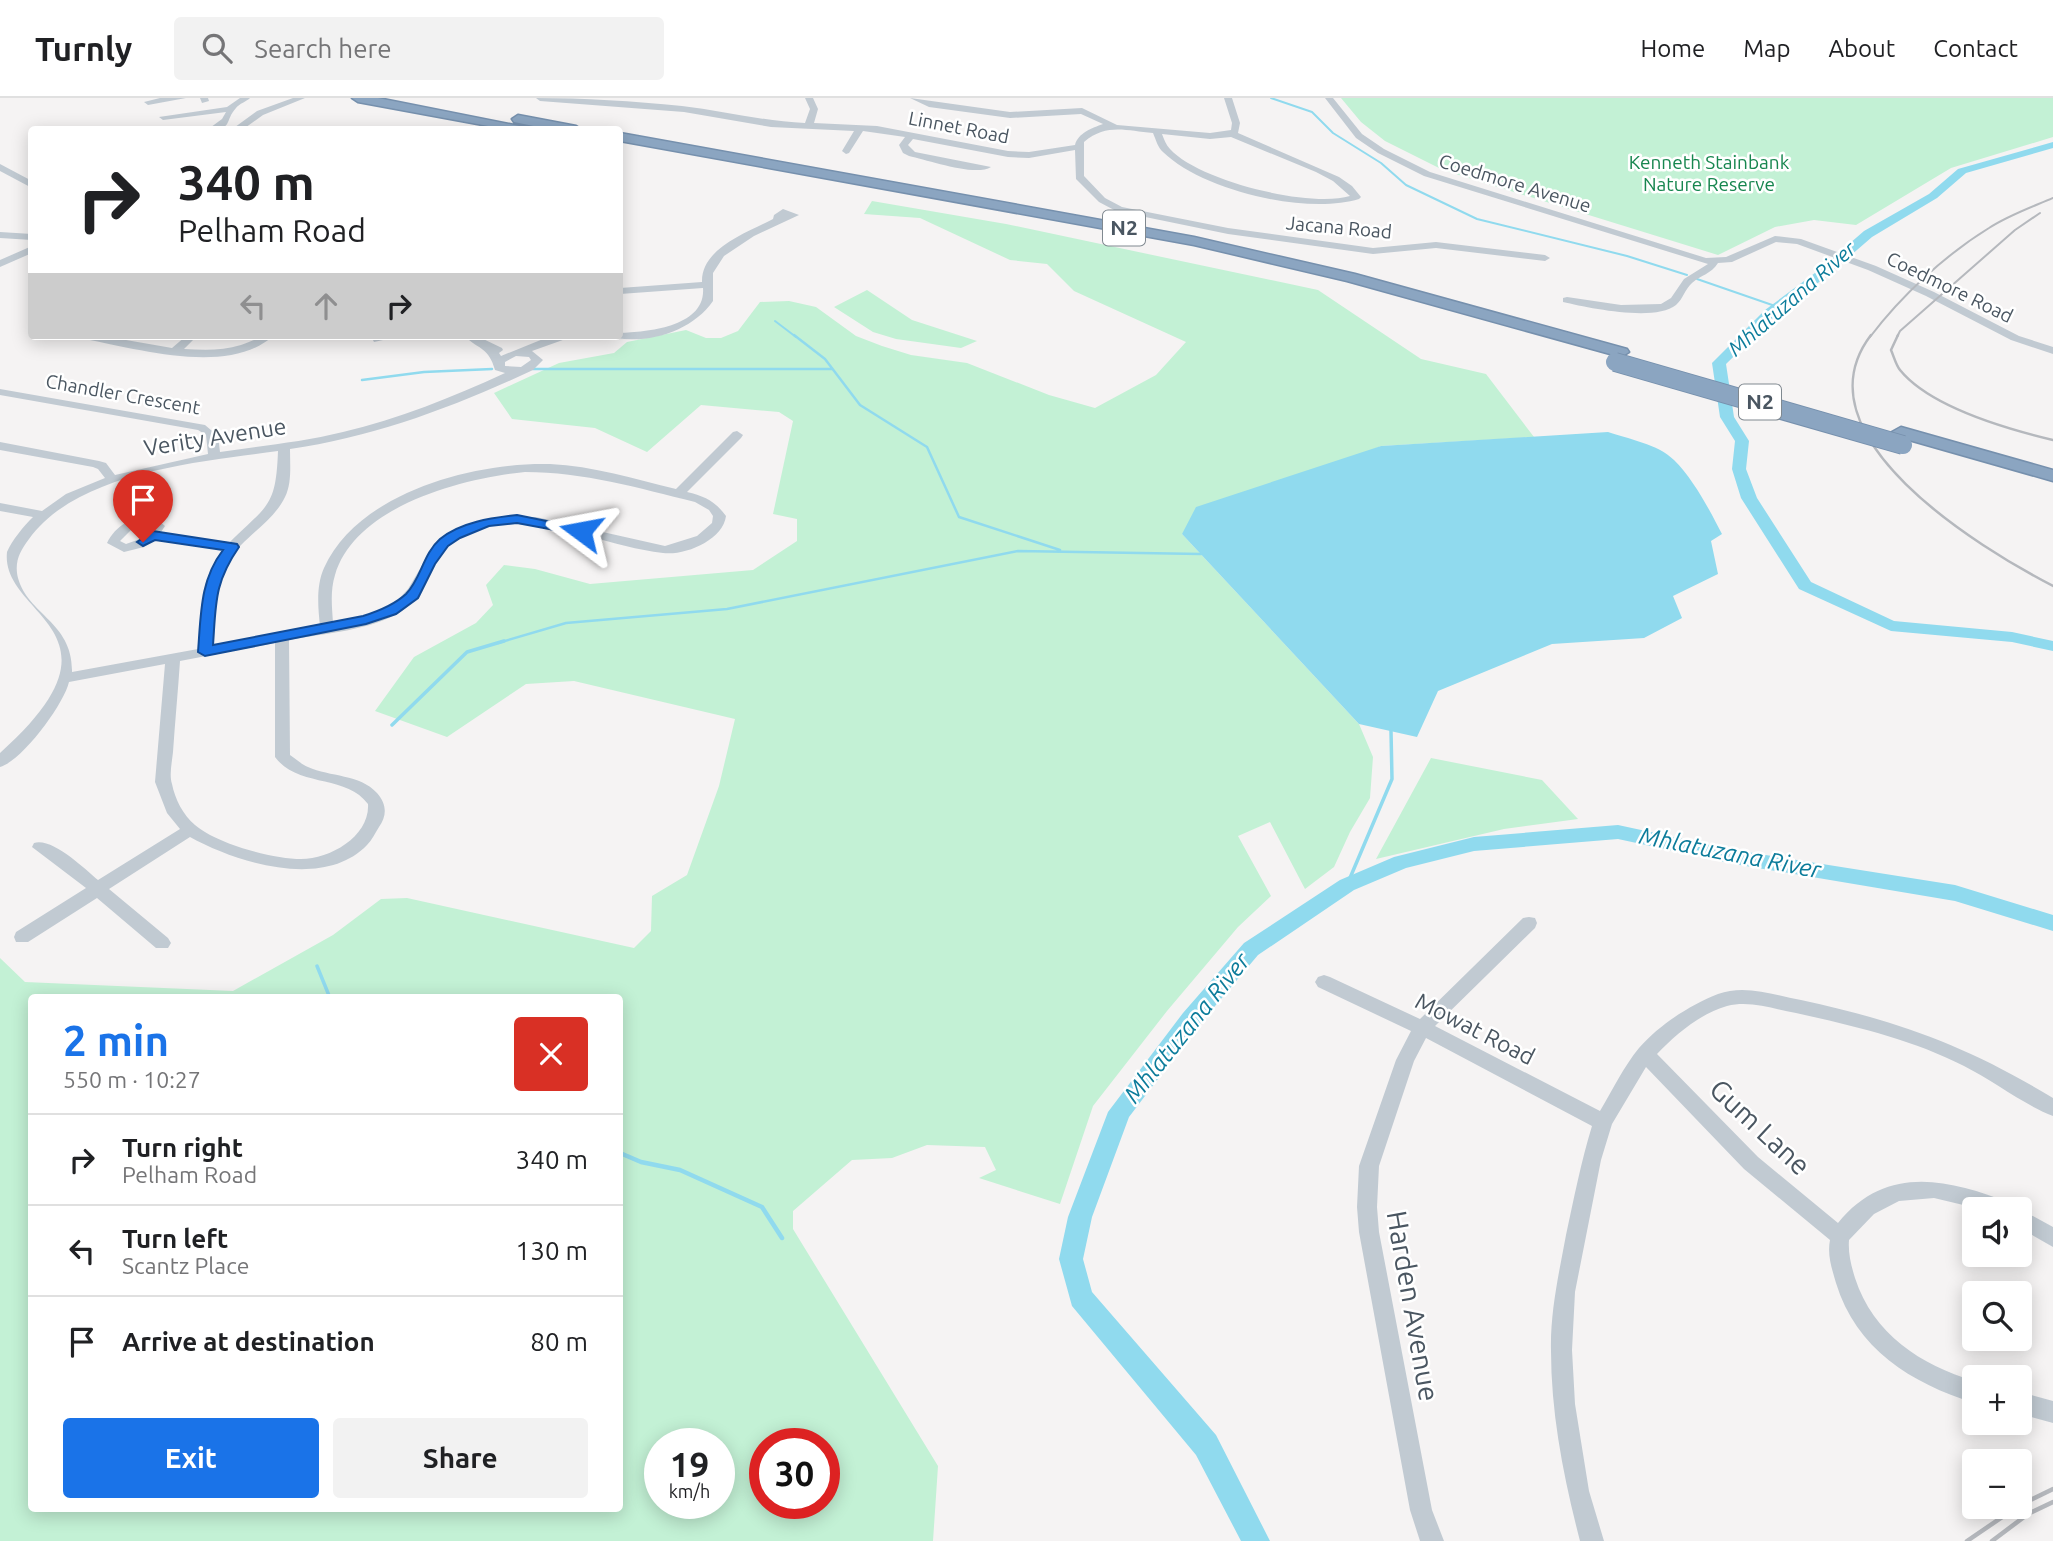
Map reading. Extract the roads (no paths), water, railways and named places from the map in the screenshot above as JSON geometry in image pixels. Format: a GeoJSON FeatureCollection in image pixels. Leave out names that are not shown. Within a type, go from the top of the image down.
{"type":"FeatureCollection","features":[{"type":"Feature","properties":{"kind":"highway"},"geometry":{"type":"LineString","coordinates":[[358,98],[511,126]]}},
{"type":"Feature","properties":{"kind":"highway"},"geometry":{"type":"LineString","coordinates":[[402,98],[554,126]]}},
{"type":"Feature","properties":{"kind":"highway","name":"N2"},"geometry":{"type":"LineString","coordinates":[[623,138],[1207,244],[1350,277],[1902,438],[2053,476]]}},
{"type":"Feature","properties":{"kind":"highway","name":"N2"},"geometry":{"type":"LineString","coordinates":[[623,147],[1192,250],[1618,357]]}},
{"type":"Feature","properties":{"kind":"highway","name":"N2"},"geometry":{"type":"LineString","coordinates":[[1902,438],[2053,489]]}},
{"type":"Feature","properties":{"kind":"street"},"geometry":{"type":"LineString","coordinates":[[148,103],[182,98]]}},
{"type":"Feature","properties":{"kind":"street"},"geometry":{"type":"LineString","coordinates":[[163,117],[230,109],[246,98]]}},
{"type":"Feature","properties":{"kind":"street","name":"Linnet Road"},"geometry":{"type":"LineString","coordinates":[[540,98],[684,109],[743,121],[862,127],[1008,155],[1028,155],[1079,147]]}},
{"type":"Feature","properties":{"kind":"street"},"geometry":{"type":"LineString","coordinates":[[616,105],[626,98]]}},
{"type":"Feature","properties":{"kind":"street"},"geometry":{"type":"LineString","coordinates":[[809,98],[814,109],[809,125]]}},
{"type":"Feature","properties":{"kind":"street"},"geometry":{"type":"LineString","coordinates":[[914,98],[938,105],[1010,115],[1077,110],[1110,125],[1157,132],[1210,136],[1232,134],[1317,169],[1350,189],[1356,197],[1349,201],[1325,202],[1228,185],[1191,171],[1160,144],[1157,132]]}},
{"type":"Feature","properties":{"kind":"street"},"geometry":{"type":"LineString","coordinates":[[1228,98],[1236,123],[1232,134]]}},
{"type":"Feature","properties":{"kind":"street","name":"Coedmore Avenue"},"geometry":{"type":"LineString","coordinates":[[1329,98],[1359,136],[1381,151],[1427,174],[1659,248],[1714,262]]}},
{"type":"Feature","properties":{"kind":"street"},"geometry":{"type":"LineString","coordinates":[[240,126],[300,99]]}},
{"type":"Feature","properties":{"kind":"street"},"geometry":{"type":"LineString","coordinates":[[219,126],[225,123],[231,114],[230,109]]}},
{"type":"Feature","properties":{"kind":"street"},"geometry":{"type":"LineString","coordinates":[[225,123],[235,126]]}},
{"type":"Feature","properties":{"kind":"street"},"geometry":{"type":"LineString","coordinates":[[1079,147],[1086,135],[1110,125]]}},
{"type":"Feature","properties":{"kind":"street"},"geometry":{"type":"LineString","coordinates":[[846,151],[862,127]]}},
{"type":"Feature","properties":{"kind":"street"},"geometry":{"type":"LineString","coordinates":[[911,136],[903,145],[906,151],[912,154],[963,166],[986,167]]}},
{"type":"Feature","properties":{"kind":"street","name":"Jacana Road"},"geometry":{"type":"LineString","coordinates":[[1079,147],[1081,180],[1102,200],[1132,213],[1267,238],[1357,249],[1384,251],[1436,245],[1545,258]]}},
{"type":"Feature","properties":{"kind":"street"},"geometry":{"type":"LineString","coordinates":[[0,167],[28,183]]}},
{"type":"Feature","properties":{"kind":"street"},"geometry":{"type":"LineString","coordinates":[[623,336],[656,332],[689,320],[708,301],[709,268],[714,259],[724,250],[779,219]]}},
{"type":"Feature","properties":{"kind":"street"},"geometry":{"type":"LineString","coordinates":[[0,233],[28,230]]}},
{"type":"Feature","properties":{"kind":"street"},"geometry":{"type":"LineString","coordinates":[[0,233],[28,236]]}},
{"type":"Feature","properties":{"kind":"street","name":"Coedmore Road"},"geometry":{"type":"LineString","coordinates":[[1714,262],[1728,260],[1775,239],[1798,241],[1860,263],[1930,294],[2015,338],[2053,351]]}},
{"type":"Feature","properties":{"kind":"street"},"geometry":{"type":"LineString","coordinates":[[0,264],[28,251]]}},
{"type":"Feature","properties":{"kind":"street"},"geometry":{"type":"LineString","coordinates":[[0,271],[28,259]]}},
{"type":"Feature","properties":{"kind":"street"},"geometry":{"type":"LineString","coordinates":[[1567,300],[1633,308],[1664,306],[1674,300],[1685,283],[1712,268],[1714,262]]}},
{"type":"Feature","properties":{"kind":"street"},"geometry":{"type":"LineString","coordinates":[[623,291],[708,285]]}},
{"type":"Feature","properties":{"kind":"street"},"geometry":{"type":"LineString","coordinates":[[109,340],[204,354],[227,352],[261,340]]}},
{"type":"Feature","properties":{"kind":"street"},"geometry":{"type":"LineString","coordinates":[[176,351],[188,340]]}},
{"type":"Feature","properties":{"kind":"street"},"geometry":{"type":"LineString","coordinates":[[476,340],[490,348],[532,354],[537,358],[536,362],[521,370],[506,371],[490,348]]}},
{"type":"Feature","properties":{"kind":"street"},"geometry":{"type":"LineString","coordinates":[[486,387],[499,364],[516,352],[555,340]]}},
{"type":"Feature","properties":{"kind":"street"},"geometry":{"type":"LineString","coordinates":[[532,354],[541,344]]}},
{"type":"Feature","properties":{"kind":"street","name":"Verity Avenue"},"geometry":{"type":"LineString","coordinates":[[0,762],[33,731],[62,687],[66,664],[55,632],[18,596],[10,583],[9,569],[19,539],[44,516],[79,494],[112,479],[169,464],[284,447],[362,430],[486,387],[521,370]]}},
{"type":"Feature","properties":{"kind":"street","name":"Chandler Crescent"},"geometry":{"type":"LineString","coordinates":[[0,391],[201,428],[212,433],[214,458]]}},
{"type":"Feature","properties":{"kind":"street"},"geometry":{"type":"LineString","coordinates":[[678,494],[737,435]]}},
{"type":"Feature","properties":{"kind":"street"},"geometry":{"type":"LineString","coordinates":[[0,446],[102,466],[112,479]]}},
{"type":"Feature","properties":{"kind":"street"},"geometry":{"type":"LineString","coordinates":[[205,652],[211,586],[218,566],[279,496],[283,484],[284,447]]}},
{"type":"Feature","properties":{"kind":"street"},"geometry":{"type":"LineString","coordinates":[[63,678],[282,637],[327,628],[379,616],[403,604],[413,595],[428,564],[443,543],[486,523],[517,519],[536,521],[657,550],[676,549],[698,543],[718,525],[718,513],[708,503],[678,494],[570,471],[531,468],[471,476],[420,493],[376,517],[344,546],[334,561],[324,595],[327,628]]}},
{"type":"Feature","properties":{"kind":"street"},"geometry":{"type":"LineString","coordinates":[[0,507],[44,516]]}},
{"type":"Feature","properties":{"kind":"street"},"geometry":{"type":"LineString","coordinates":[[153,535],[232,547]]}},
{"type":"Feature","properties":{"kind":"street"},"geometry":{"type":"LineString","coordinates":[[173,658],[163,782],[175,813],[190,830],[219,846],[281,863],[304,865],[343,854],[361,841],[376,818],[376,803],[370,795],[354,785],[302,771],[283,757],[282,637]]}},
{"type":"Feature","properties":{"kind":"street"},"geometry":{"type":"LineString","coordinates":[[22,937],[190,830]]}},
{"type":"Feature","properties":{"kind":"street"},"geometry":{"type":"LineString","coordinates":[[40,847],[63,860],[162,943]]}},
{"type":"Feature","properties":{"kind":"street","name":"Harden Avenue"},"geometry":{"type":"LineString","coordinates":[[1432,1541],[1419,1496],[1374,1262],[1367,1207],[1369,1166],[1405,1060],[1422,1028],[1529,923]]}},
{"type":"Feature","properties":{"kind":"street","name":"Mowat Road"},"geometry":{"type":"LineString","coordinates":[[1324,982],[1422,1028],[1603,1122]]}},
{"type":"Feature","properties":{"kind":"street"},"geometry":{"type":"LineString","coordinates":[[1592,1541],[1578,1491],[1564,1404],[1561,1350],[1565,1292],[1591,1160],[1603,1122],[1645,1054],[1664,1035],[1693,1015],[1722,1000],[1746,996],[1895,1030],[1975,1062],[2053,1108]]}},
{"type":"Feature","properties":{"kind":"street","name":"Gum Lane"},"geometry":{"type":"LineString","coordinates":[[1645,1054],[1751,1163],[1840,1237]]}},
{"type":"Feature","properties":{"kind":"street"},"geometry":{"type":"LineString","coordinates":[[1962,1388],[1943,1382],[1902,1360],[1868,1328],[1844,1278],[1839,1256],[1840,1237],[1859,1215],[1880,1198],[1917,1188],[1970,1197]]}},
{"type":"Feature","properties":{"kind":"street"},"geometry":{"type":"LineString","coordinates":[[2032,1225],[2053,1238]]}},
{"type":"Feature","properties":{"kind":"street"},"geometry":{"type":"LineString","coordinates":[[2032,1407],[2053,1412]]}},
{"type":"Feature","properties":{"kind":"water"},"geometry":{"type":"Polygon","coordinates":[[[1608,432],[1660,450],[1674,460],[1688,476],[1722,534],[1711,541],[1718,574],[1673,596],[1682,618],[1644,638],[1552,644],[1438,691],[1417,737],[1359,724],[1182,534],[1196,507],[1381,446],[1608,432]]]}},
{"type":"Feature","properties":{"kind":"waterway"},"geometry":{"type":"LineString","coordinates":[[1271,98],[1312,112],[1333,133],[1381,163],[1406,185],[1477,219],[1627,256],[1687,275]]}},
{"type":"Feature","properties":{"kind":"waterway","name":"Mhlatuzana River"},"geometry":{"type":"LineString","coordinates":[[2053,145],[1962,171],[1933,196],[1868,234],[1823,273],[1770,313],[1719,363],[1727,417],[1742,441],[1739,469],[1749,498],[1805,585],[1891,626],[2012,637],[2053,646]]}},
{"type":"Feature","properties":{"kind":"waterway"},"geometry":{"type":"LineString","coordinates":[[1697,279],[1778,307]]}},
{"type":"Feature","properties":{"kind":"waterway"},"geometry":{"type":"LineString","coordinates":[[775,321],[796,337]]}},
{"type":"Feature","properties":{"kind":"waterway"},"geometry":{"type":"LineString","coordinates":[[794,335],[825,359],[860,405],[927,447],[959,517],[1060,550]]}},
{"type":"Feature","properties":{"kind":"waterway"},"geometry":{"type":"LineString","coordinates":[[362,380],[424,372],[492,369]]}},
{"type":"Feature","properties":{"kind":"waterway"},"geometry":{"type":"LineString","coordinates":[[533,369],[832,369]]}},
{"type":"Feature","properties":{"kind":"waterway"},"geometry":{"type":"LineString","coordinates":[[498,643],[566,623],[727,609],[1018,551],[1201,554]]}},
{"type":"Feature","properties":{"kind":"waterway"},"geometry":{"type":"LineString","coordinates":[[392,725],[467,652],[504,641]]}},
{"type":"Feature","properties":{"kind":"waterway"},"geometry":{"type":"LineString","coordinates":[[1347,885],[1392,779],[1391,731]]}},
{"type":"Feature","properties":{"kind":"waterway","name":"Mhlatuzana River"},"geometry":{"type":"LineString","coordinates":[[1256,1541],[1206,1445],[1081,1298],[1071,1259],[1080,1217],[1119,1112],[1191,1019],[1251,949],[1347,885],[1401,862],[1474,844],[1618,832],[1734,857],[1955,893],[2053,923]]}},
{"type":"Feature","properties":{"kind":"waterway"},"geometry":{"type":"LineString","coordinates":[[317,966],[328,994]]}},
{"type":"Feature","properties":{"kind":"waterway"},"geometry":{"type":"LineString","coordinates":[[623,1154],[641,1162],[680,1170],[762,1207],[782,1238]]}},
{"type":"Feature","properties":{"kind":"railway"},"geometry":{"type":"LineString","coordinates":[[1870,337],[1910,292],[1956,251],[1997,223],[2053,198]]}},
{"type":"Feature","properties":{"kind":"railway"},"geometry":{"type":"LineString","coordinates":[[1898,335],[2015,230],[2040,213]]}},
{"type":"Feature","properties":{"kind":"railway"},"geometry":{"type":"LineString","coordinates":[[1898,335],[1891,350],[1897,366],[1931,395],[1971,415],[2053,440]]}},
{"type":"Feature","properties":{"kind":"railway"},"geometry":{"type":"LineString","coordinates":[[1870,337],[1854,373],[1857,411],[1876,449],[1906,484],[1943,517],[1983,545],[2053,586]]}},
{"type":"Feature","properties":{"kind":"railway"},"geometry":{"type":"LineString","coordinates":[[2032,1499],[2053,1489]]}},
{"type":"Feature","properties":{"kind":"railway"},"geometry":{"type":"LineString","coordinates":[[1992,1541],[2028,1514],[2053,1502]]}},
{"type":"Feature","properties":{"kind":"railway"},"geometry":{"type":"LineString","coordinates":[[1967,1541],[1999,1519]]}},
{"type":"Feature","properties":{"kind":"park label","name":"Kenneth Stainbank Nature Reserve"},"geometry":{"type":"Point","coordinates":[1709,173]}}]}
